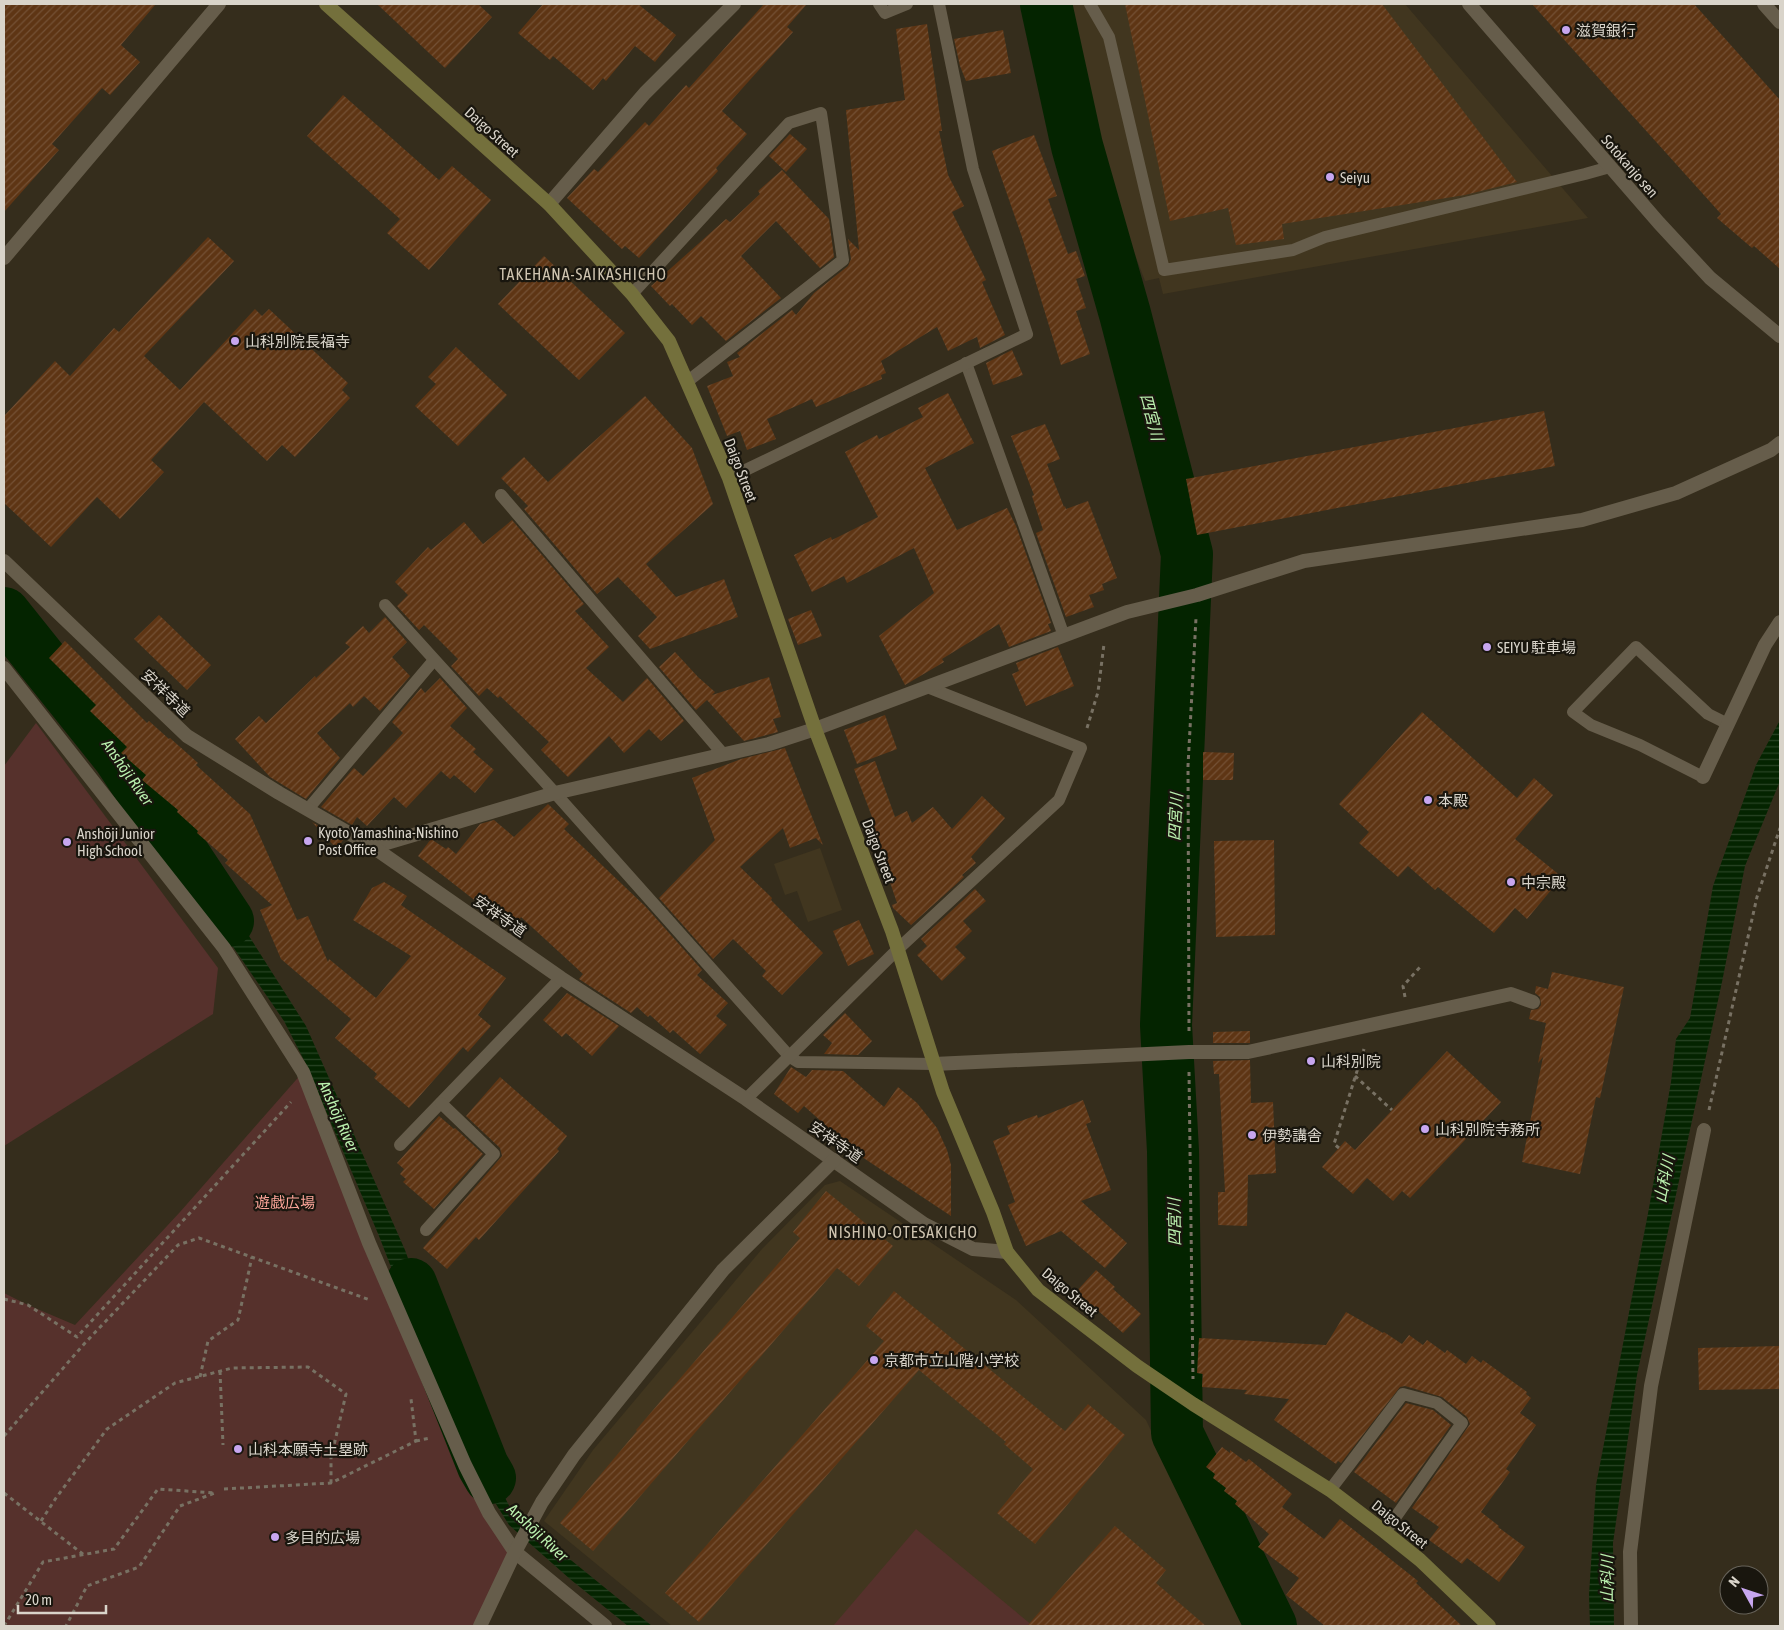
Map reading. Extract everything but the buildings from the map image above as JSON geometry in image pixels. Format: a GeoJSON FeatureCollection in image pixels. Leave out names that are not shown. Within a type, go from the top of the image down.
{"type":"FeatureCollection","features":[{"type":"Feature","properties":{"kind":"main road","name":"Daigo Street"},"geometry":{"type":"LineString","coordinates":[[326,4],[548,204],[632,294],[669,341],[688,381],[728,478],[815,729],[898,949],[943,1092],[993,1212],[1007,1252],[1038,1290],[1137,1366],[1330,1490],[1420,1560],[1489,1626]]}},
{"type":"Feature","properties":{"kind":"street"},"geometry":{"type":"LineString","coordinates":[[4,258],[219,4]]}},
{"type":"Feature","properties":{"kind":"street"},"geometry":{"type":"LineString","coordinates":[[548,204],[645,93],[734,4]]}},
{"type":"Feature","properties":{"kind":"street","name":"Sotokanjo sen"},"geometry":{"type":"LineString","coordinates":[[1468,4],[1659,223],[1710,278],[1780,336]]}},
{"type":"Feature","properties":{"kind":"street"},"geometry":{"type":"LineString","coordinates":[[1764,4],[1780,22]]}},
{"type":"Feature","properties":{"kind":"street"},"geometry":{"type":"LineString","coordinates":[[373,847],[555,793],[769,744],[815,729],[1127,612],[1198,595],[1304,561],[1582,520],[1676,493],[1771,450],[1780,443]]}},
{"type":"Feature","properties":{"kind":"street","name":"安祥寺道"},"geometry":{"type":"LineString","coordinates":[[4,561],[187,736],[373,847],[561,978],[746,1099],[924,1224],[973,1250],[1007,1252]]}},
{"type":"Feature","properties":{"kind":"street"},"geometry":{"type":"LineString","coordinates":[[1703,778],[1765,645],[1780,622]]}},
{"type":"Feature","properties":{"kind":"street"},"geometry":{"type":"LineString","coordinates":[[4,668],[224,948],[304,1072],[369,1243],[465,1466],[489,1513],[516,1552],[605,1626]]}},
{"type":"Feature","properties":{"kind":"street"},"geometry":{"type":"LineString","coordinates":[[934,1064],[1189,1052],[1248,1052],[1511,994],[1533,1002]]}},
{"type":"Feature","properties":{"kind":"street"},"geometry":{"type":"LineString","coordinates":[[1631,1626],[1630,1552],[1651,1386],[1704,1130]]}},
{"type":"Feature","properties":{"kind":"street"},"geometry":{"type":"LineString","coordinates":[[480,1626],[542,1502],[574,1455],[723,1270],[834,1160]]}},
{"type":"Feature","properties":{"kind":"lane"},"geometry":{"type":"LineString","coordinates":[[880,4],[885,13],[907,4]]}},
{"type":"Feature","properties":{"kind":"lane"},"geometry":{"type":"LineString","coordinates":[[728,478],[1027,334],[973,169],[939,4]]}},
{"type":"Feature","properties":{"kind":"lane"},"geometry":{"type":"LineString","coordinates":[[1090,4],[1109,37],[1164,270],[1293,250],[1325,237],[1610,167]]}},
{"type":"Feature","properties":{"kind":"lane"},"geometry":{"type":"LineString","coordinates":[[632,294],[789,123],[821,113],[843,260],[688,381]]}},
{"type":"Feature","properties":{"kind":"lane"},"geometry":{"type":"LineString","coordinates":[[966,363],[1064,636]]}},
{"type":"Feature","properties":{"kind":"lane"},"geometry":{"type":"LineString","coordinates":[[502,495],[723,754]]}},
{"type":"Feature","properties":{"kind":"lane"},"geometry":{"type":"LineString","coordinates":[[385,604],[790,1057],[798,1062],[934,1064]]}},
{"type":"Feature","properties":{"kind":"lane"},"geometry":{"type":"LineString","coordinates":[[1703,778],[1640,745],[1591,725],[1573,712],[1636,647],[1708,714],[1728,724]]}},
{"type":"Feature","properties":{"kind":"lane"},"geometry":{"type":"LineString","coordinates":[[308,809],[434,660]]}},
{"type":"Feature","properties":{"kind":"lane"},"geometry":{"type":"LineString","coordinates":[[746,1099],[898,949],[1059,800],[1081,748],[927,687]]}},
{"type":"Feature","properties":{"kind":"lane"},"geometry":{"type":"LineString","coordinates":[[400,1145],[561,978]]}},
{"type":"Feature","properties":{"kind":"lane"},"geometry":{"type":"LineString","coordinates":[[426,1230],[494,1154],[440,1103]]}},
{"type":"Feature","properties":{"kind":"lane"},"geometry":{"type":"LineString","coordinates":[[1330,1490],[1403,1394],[1436,1403],[1462,1423],[1385,1532]]}},
{"type":"Feature","properties":{"kind":"path"},"geometry":{"type":"LineString","coordinates":[[1194,1404],[1189,1052],[1188,766],[1198,595]]}},
{"type":"Feature","properties":{"kind":"path"},"geometry":{"type":"LineString","coordinates":[[1081,748],[1098,692],[1107,619]]}},
{"type":"Feature","properties":{"kind":"path"},"geometry":{"type":"LineString","coordinates":[[1704,1130],[1757,897],[1780,828]]}},
{"type":"Feature","properties":{"kind":"path"},"geometry":{"type":"LineString","coordinates":[[1410,1017],[1403,986],[1421,966]]}},
{"type":"Feature","properties":{"kind":"path"},"geometry":{"type":"LineString","coordinates":[[1339,1148],[1334,1144],[1372,1025]]}},
{"type":"Feature","properties":{"kind":"path"},"geometry":{"type":"LineString","coordinates":[[1356,1076],[1392,1110]]}},
{"type":"Feature","properties":{"kind":"path"},"geometry":{"type":"LineString","coordinates":[[4,1299],[28,1305],[77,1337],[308,1083]]}},
{"type":"Feature","properties":{"kind":"path"},"geometry":{"type":"LineString","coordinates":[[4,1436],[85,1343],[178,1245],[199,1238],[399,1310]]}},
{"type":"Feature","properties":{"kind":"path"},"geometry":{"type":"LineString","coordinates":[[200,1377],[208,1341],[238,1320],[252,1258]]}},
{"type":"Feature","properties":{"kind":"path"},"geometry":{"type":"LineString","coordinates":[[41,1521],[106,1429],[176,1383],[232,1368],[308,1367],[346,1394],[332,1458],[331,1483]]}},
{"type":"Feature","properties":{"kind":"path"},"geometry":{"type":"LineString","coordinates":[[220,1371],[223,1446]]}},
{"type":"Feature","properties":{"kind":"path"},"geometry":{"type":"LineString","coordinates":[[224,1489],[331,1483],[416,1441],[410,1393]]}},
{"type":"Feature","properties":{"kind":"path"},"geometry":{"type":"LineString","coordinates":[[4,1626],[43,1562],[114,1549],[158,1489],[214,1492],[180,1506],[139,1567],[88,1586],[66,1626]]}},
{"type":"Feature","properties":{"kind":"path"},"geometry":{"type":"LineString","coordinates":[[4,1493],[84,1555]]}},
{"type":"Feature","properties":{"kind":"shaded area","name":"Seiyu"},"geometry":{"type":"Polygon","coordinates":[[[1064,4],[1405,4],[1588,218],[1163,294],[1159,278],[1145,281],[1093,135],[1064,4]]]}},
{"type":"Feature","properties":{"kind":"shaded area"},"geometry":{"type":"Polygon","coordinates":[[[820,848],[842,910],[808,922],[797,891],[785,895],[774,864],[820,848]]]}},
{"type":"Feature","properties":{"kind":"shaded area","name":"京都市立山階小学校"},"geometry":{"type":"Polygon","coordinates":[[[840,1181],[1016,1300],[1146,1420],[1243,1626],[672,1626],[544,1521],[593,1450],[762,1249],[825,1185],[840,1181]]]}},
{"type":"Feature","properties":{"kind":"green space","name":"Anshōji Junior High School"},"geometry":{"type":"Polygon","coordinates":[[[36,723],[218,968],[213,1014],[4,1146],[4,766],[36,723]]]}},
{"type":"Feature","properties":{"kind":"green space","name":"遊戯広場"},"geometry":{"type":"Polygon","coordinates":[[[303,1072],[451,1434],[515,1552],[485,1626],[4,1626],[4,1293],[75,1325],[180,1212],[303,1072]]]}},
{"type":"Feature","properties":{"kind":"green space"},"geometry":{"type":"Polygon","coordinates":[[[916,1529],[1033,1626],[833,1626],[916,1529]]]}},
{"type":"Feature","properties":{"kind":"water"},"geometry":{"type":"Polygon","coordinates":[[[4,620],[76,719],[249,936],[306,1026],[405,1250],[424,1303],[444,1374],[482,1454],[513,1513],[652,1626],[628,1626],[570,1579],[509,1525],[461,1448],[379,1236],[306,1064],[284,1021],[163,845],[4,639],[4,620]]]}},
{"type":"Feature","properties":{"kind":"water","name":"山科川"},"geometry":{"type":"Polygon","coordinates":[[[1780,720],[1780,781],[1745,866],[1722,982],[1637,1375],[1613,1543],[1614,1626],[1590,1626],[1589,1595],[1596,1485],[1649,1208],[1671,1082],[1676,1039],[1690,1018],[1713,886],[1756,765],[1780,720]]]}},
{"type":"Feature","properties":{"kind":"waterway","name":"四宮川"},"geometry":{"type":"LineString","coordinates":[[1046,4],[1077,146],[1125,314],[1187,554],[1166,1025],[1173,1151],[1177,1433],[1271,1626]]}},
{"type":"Feature","properties":{"kind":"waterway","name":"Anshōji River"},"geometry":{"type":"LineString","coordinates":[[4,613],[119,757],[228,921]]}},
{"type":"Feature","properties":{"kind":"waterway","name":"Anshōji River"},"geometry":{"type":"LineString","coordinates":[[411,1284],[483,1466],[490,1478]]}},
{"type":"Feature","properties":{"kind":"place","name":"滋賀銀行"},"geometry":{"type":"Point","coordinates":[1566,30]}},
{"type":"Feature","properties":{"kind":"place","name":"Seiyu"},"geometry":{"type":"Point","coordinates":[1330,177]}},
{"type":"Feature","properties":{"kind":"place","name":"山科別院長福寺"},"geometry":{"type":"Point","coordinates":[235,341]}},
{"type":"Feature","properties":{"kind":"place","name":"SEIYU 駐車場"},"geometry":{"type":"Point","coordinates":[1487,647]}},
{"type":"Feature","properties":{"kind":"place","name":"本殿"},"geometry":{"type":"Point","coordinates":[1428,800]}},
{"type":"Feature","properties":{"kind":"place","name":"Kyoto Yamashina-Nishino Post Office"},"geometry":{"type":"Point","coordinates":[308,841]}},
{"type":"Feature","properties":{"kind":"place","name":"Anshōji Junior High School"},"geometry":{"type":"Point","coordinates":[67,842]}},
{"type":"Feature","properties":{"kind":"place","name":"中宗殿"},"geometry":{"type":"Point","coordinates":[1511,882]}},
{"type":"Feature","properties":{"kind":"place","name":"山科別院"},"geometry":{"type":"Point","coordinates":[1311,1061]}},
{"type":"Feature","properties":{"kind":"place","name":"山科別院寺務所"},"geometry":{"type":"Point","coordinates":[1425,1129]}},
{"type":"Feature","properties":{"kind":"place","name":"伊勢講舎"},"geometry":{"type":"Point","coordinates":[1252,1135]}},
{"type":"Feature","properties":{"kind":"place","name":"京都市立山階小学校"},"geometry":{"type":"Point","coordinates":[874,1360]}},
{"type":"Feature","properties":{"kind":"place","name":"山科本願寺土塁跡"},"geometry":{"type":"Point","coordinates":[238,1449]}},
{"type":"Feature","properties":{"kind":"place","name":"多目的広場"},"geometry":{"type":"Point","coordinates":[275,1537]}},
{"type":"Feature","properties":{"kind":"district","name":"TAKEHANA-SAIKASHICHO"},"geometry":{"type":"Point","coordinates":[583,274]}},
{"type":"Feature","properties":{"kind":"district","name":"NISHINO-OTESAKICHO"},"geometry":{"type":"Point","coordinates":[903,1232]}}]}
